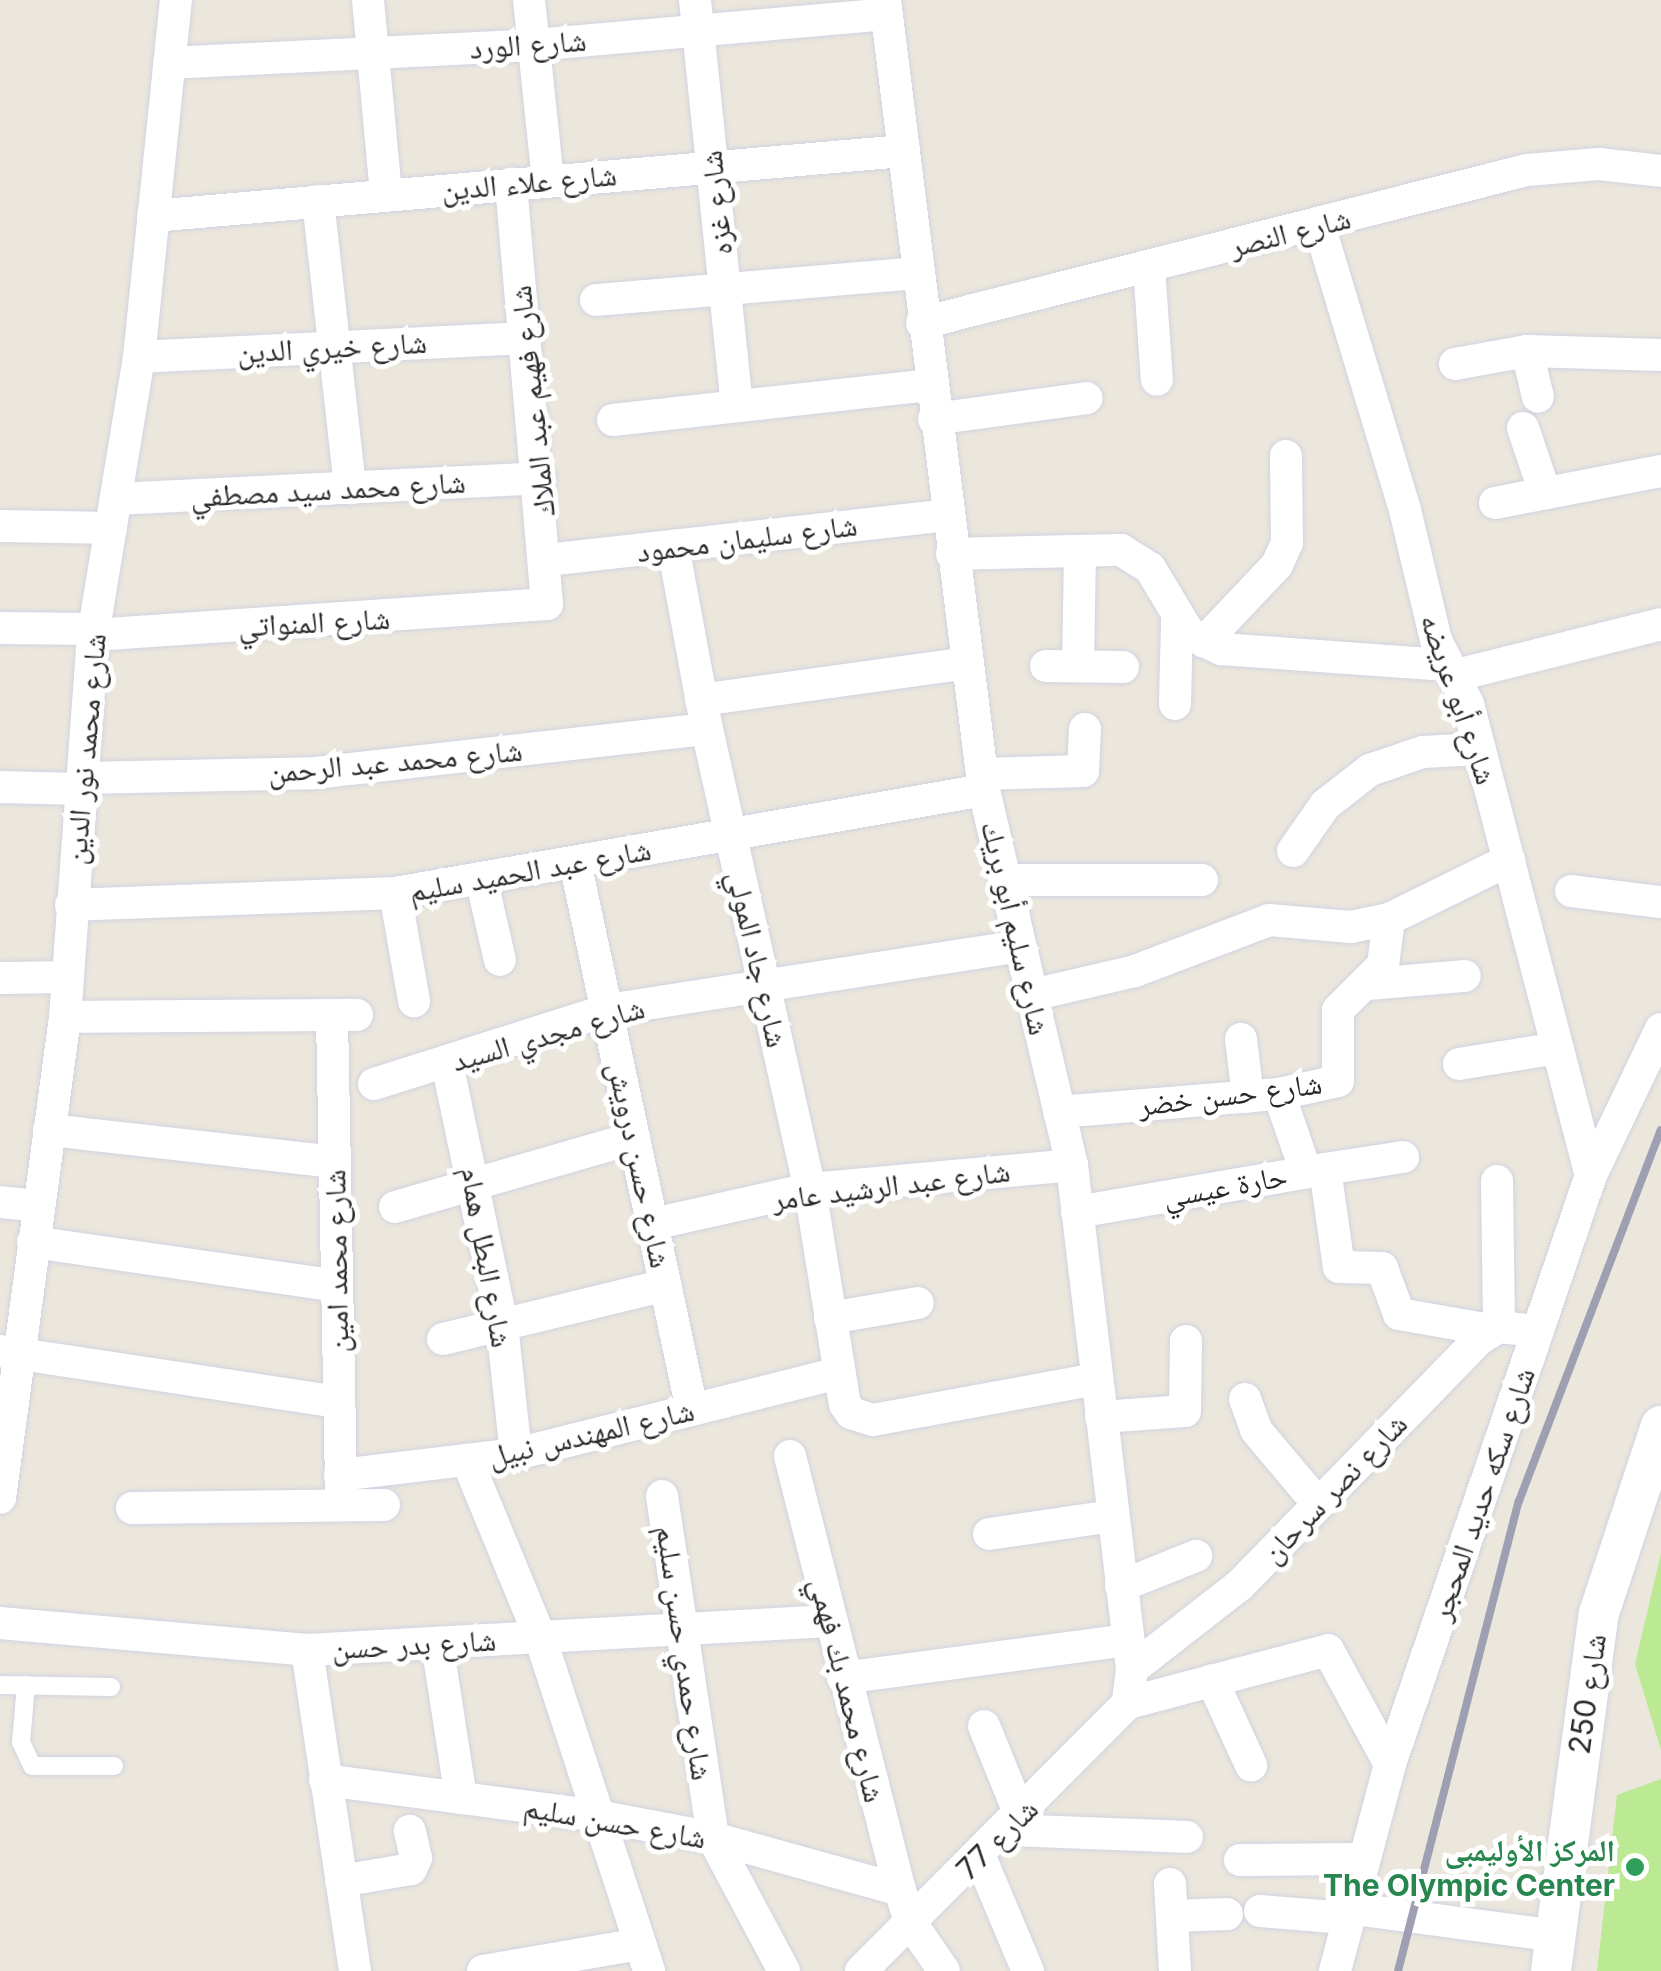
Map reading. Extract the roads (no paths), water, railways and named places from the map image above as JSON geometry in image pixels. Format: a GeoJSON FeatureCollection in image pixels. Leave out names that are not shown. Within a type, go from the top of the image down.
{"type":"FeatureCollection","features":[{"type":"Feature","properties":{"kind":"street","name":"شارع محمد نور الدين"},"geometry":{"type":"LineString","coordinates":[[0,1498],[9,1352],[33,1242],[65,1017],[94,632],[139,356],[176,0]]}},
{"type":"Feature","properties":{"kind":"street"},"geometry":{"type":"LineString","coordinates":[[368,0],[386,195]]}},
{"type":"Feature","properties":{"kind":"street"},"geometry":{"type":"LineString","coordinates":[[530,0],[548,180]]}},
{"type":"Feature","properties":{"kind":"street","name":"شارع الورد"},"geometry":{"type":"LineString","coordinates":[[169,64],[534,44],[696,15],[886,7]]}},
{"type":"Feature","properties":{"kind":"street","name":"شارع سليم أبو بريك"},"geometry":{"type":"LineString","coordinates":[[886,7],[915,273],[983,782],[1072,1166],[1130,1654],[1128,1703]]}},
{"type":"Feature","properties":{"kind":"street","name":"شارع غزه"},"geometry":{"type":"LineString","coordinates":[[696,15],[737,406]]}},
{"type":"Feature","properties":{"kind":"street","name":"شارع علاء الدين"},"geometry":{"type":"LineString","coordinates":[[153,216],[904,151]]}},
{"type":"Feature","properties":{"kind":"street","name":"شارع النصر"},"geometry":{"type":"LineString","coordinates":[[922,324],[1527,170],[1600,164],[1661,172]]}},
{"type":"Feature","properties":{"kind":"street","name":"شارع فهيم عبد الملاك"},"geometry":{"type":"LineString","coordinates":[[510,184],[547,560],[547,604],[534,609]]}},
{"type":"Feature","properties":{"kind":"street"},"geometry":{"type":"LineString","coordinates":[[318,201],[350,488]]}},
{"type":"Feature","properties":{"kind":"street","name":"شارع أبو عريضه"},"geometry":{"type":"LineString","coordinates":[[1319,225],[1449,670],[1480,750],[1591,1176]]}},
{"type":"Feature","properties":{"kind":"street"},"geometry":{"type":"LineString","coordinates":[[1150,267],[1157,380]]}},
{"type":"Feature","properties":{"kind":"street"},"geometry":{"type":"LineString","coordinates":[[596,300],[915,273]]}},
{"type":"Feature","properties":{"kind":"street","name":"شارع خيري الدين"},"geometry":{"type":"LineString","coordinates":[[139,356],[526,338]]}},
{"type":"Feature","properties":{"kind":"street"},"geometry":{"type":"LineString","coordinates":[[1527,351],[1538,397]]}},
{"type":"Feature","properties":{"kind":"street"},"geometry":{"type":"LineString","coordinates":[[1455,364],[1527,351],[1661,355]]}},
{"type":"Feature","properties":{"kind":"street"},"geometry":{"type":"LineString","coordinates":[[614,420],[930,386]]}},
{"type":"Feature","properties":{"kind":"street"},"geometry":{"type":"LineString","coordinates":[[934,419],[1087,398]]}},
{"type":"Feature","properties":{"kind":"street"},"geometry":{"type":"LineString","coordinates":[[1522,428],[1544,493]]}},
{"type":"Feature","properties":{"kind":"street"},"geometry":{"type":"LineString","coordinates":[[1204,642],[1277,564],[1290,520],[1286,456]]}},
{"type":"Feature","properties":{"kind":"street"},"geometry":{"type":"LineString","coordinates":[[1495,502],[1661,472]]}},
{"type":"Feature","properties":{"kind":"street","name":"شارع محمد سيد مصطفي"},"geometry":{"type":"LineString","coordinates":[[0,526],[350,488],[539,478]]}},
{"type":"Feature","properties":{"kind":"street","name":"شارع سليمان محمود"},"geometry":{"type":"LineString","coordinates":[[547,560],[947,515]]}},
{"type":"Feature","properties":{"kind":"street","name":"شارع جاد المولي"},"geometry":{"type":"LineString","coordinates":[[673,546],[704,715],[810,1188],[838,1374],[851,1414],[873,1420],[1096,1379]]}},
{"type":"Feature","properties":{"kind":"street"},"geometry":{"type":"LineString","coordinates":[[1080,551],[1062,666],[1123,668]]}},
{"type":"Feature","properties":{"kind":"street"},"geometry":{"type":"LineString","coordinates":[[952,554],[1132,554],[1150,568],[1177,620],[1204,642],[1238,651],[1449,670],[1661,624]]}},
{"type":"Feature","properties":{"kind":"street","name":"شارع المنواتي"},"geometry":{"type":"LineString","coordinates":[[0,628],[94,632],[534,609]]}},
{"type":"Feature","properties":{"kind":"street"},"geometry":{"type":"LineString","coordinates":[[1175,704],[1177,620]]}},
{"type":"Feature","properties":{"kind":"street","name":"شارع محمد عبد الرحمن"},"geometry":{"type":"LineString","coordinates":[[0,787],[314,772],[704,715],[967,663]]}},
{"type":"Feature","properties":{"kind":"street","name":"شارع عبد الحميد سليم"},"geometry":{"type":"LineString","coordinates":[[72,905],[395,893],[576,862],[730,835],[983,782],[1083,772],[1086,730]]}},
{"type":"Feature","properties":{"kind":"street"},"geometry":{"type":"LineString","coordinates":[[1294,851],[1326,804],[1370,770],[1423,752],[1480,750]]}},
{"type":"Feature","properties":{"kind":"street"},"geometry":{"type":"LineString","coordinates":[[1032,995],[1135,970],[1269,920],[1351,927],[1388,919],[1509,860]]}},
{"type":"Feature","properties":{"kind":"street","name":"شارع حسن درويش"},"geometry":{"type":"LineString","coordinates":[[576,862],[692,1410]]}},
{"type":"Feature","properties":{"kind":"street"},"geometry":{"type":"LineString","coordinates":[[481,878],[500,960]]}},
{"type":"Feature","properties":{"kind":"street"},"geometry":{"type":"LineString","coordinates":[[1005,880],[1202,880]]}},
{"type":"Feature","properties":{"kind":"street"},"geometry":{"type":"LineString","coordinates":[[1571,891],[1661,902]]}},
{"type":"Feature","properties":{"kind":"street"},"geometry":{"type":"LineString","coordinates":[[395,893],[414,1000]]}},
{"type":"Feature","properties":{"kind":"street","name":"شارع حسن خضر"},"geometry":{"type":"LineString","coordinates":[[1059,1112],[1264,1095],[1338,1082],[1338,1010],[1370,984],[1390,942],[1388,919]]}},
{"type":"Feature","properties":{"kind":"street","name":"شارع مجدي السيد"},"geometry":{"type":"LineString","coordinates":[[374,1084],[607,1010],[1020,946]]}},
{"type":"Feature","properties":{"kind":"street"},"geometry":{"type":"LineString","coordinates":[[1370,984],[1464,976]]}},
{"type":"Feature","properties":{"kind":"street"},"geometry":{"type":"LineString","coordinates":[[0,978],[68,978]]}},
{"type":"Feature","properties":{"kind":"street","name":"شارع محمد امين"},"geometry":{"type":"LineString","coordinates":[[65,1017],[344,1016],[334,1162],[341,1490]]}},
{"type":"Feature","properties":{"kind":"street","name":"شارع سكه حديد المحجر"},"geometry":{"type":"LineString","coordinates":[[1336,1971],[1346,1913],[1390,1764],[1591,1176],[1661,1029]]}},
{"type":"Feature","properties":{"kind":"street"},"geometry":{"type":"LineString","coordinates":[[1241,1040],[1264,1095],[1315,1170],[1403,1157]]}},
{"type":"Feature","properties":{"kind":"street"},"geometry":{"type":"LineString","coordinates":[[1460,1064],[1558,1048]]}},
{"type":"Feature","properties":{"kind":"street","name":"شارع البطل همام"},"geometry":{"type":"LineString","coordinates":[[447,1062],[477,1184],[502,1325],[516,1454]]}},
{"type":"Feature","properties":{"kind":"street"},"geometry":{"type":"LineString","coordinates":[[49,1130],[334,1162]]}},
{"type":"Feature","properties":{"kind":"street"},"geometry":{"type":"LineString","coordinates":[[395,1208],[634,1138]]}},
{"type":"Feature","properties":{"kind":"street","name":"شارع عبد الرشيد عامر"},"geometry":{"type":"LineString","coordinates":[[653,1224],[810,1188],[1072,1166]]}},
{"type":"Feature","properties":{"kind":"street","name":"حارة عيسي"},"geometry":{"type":"LineString","coordinates":[[1077,1212],[1315,1170],[1339,1267],[1382,1268],[1392,1311],[1399,1314],[1495,1329]]}},
{"type":"Feature","properties":{"kind":"street"},"geometry":{"type":"LineString","coordinates":[[1498,1181],[1495,1329],[1538,1331]]}},
{"type":"Feature","properties":{"kind":"street"},"geometry":{"type":"LineString","coordinates":[[0,1202],[38,1206]]}},
{"type":"Feature","properties":{"kind":"street"},"geometry":{"type":"LineString","coordinates":[[33,1242],[337,1286]]}},
{"type":"Feature","properties":{"kind":"street"},"geometry":{"type":"LineString","coordinates":[[443,1339],[666,1285]]}},
{"type":"Feature","properties":{"kind":"street"},"geometry":{"type":"LineString","coordinates":[[830,1318],[918,1302]]}},
{"type":"Feature","properties":{"kind":"street","name":"شارع نصر سرحان"},"geometry":{"type":"LineString","coordinates":[[1130,1654],[1240,1585],[1495,1329]]}},
{"type":"Feature","properties":{"kind":"street"},"geometry":{"type":"LineString","coordinates":[[1101,1417],[1185,1411],[1186,1341]]}},
{"type":"Feature","properties":{"kind":"street"},"geometry":{"type":"LineString","coordinates":[[9,1352],[339,1402]]}},
{"type":"Feature","properties":{"kind":"street","name":"شارع المهندس نبيل"},"geometry":{"type":"LineString","coordinates":[[341,1490],[466,1460],[516,1454],[838,1374]]}},
{"type":"Feature","properties":{"kind":"street"},"geometry":{"type":"LineString","coordinates":[[1246,1399],[1256,1430],[1318,1504]]}},
{"type":"Feature","properties":{"kind":"street","name":"شارع 250"},"geometry":{"type":"LineString","coordinates":[[1553,1953],[1600,1613],[1661,1426]]}},
{"type":"Feature","properties":{"kind":"street","name":"شارع محمد بك فهمي"},"geometry":{"type":"LineString","coordinates":[[790,1456],[900,1890],[911,1923],[944,1971]]}},
{"type":"Feature","properties":{"kind":"street"},"geometry":{"type":"LineString","coordinates":[[466,1460],[540,1637],[644,1958],[484,1971]]}},
{"type":"Feature","properties":{"kind":"street"},"geometry":{"type":"LineString","coordinates":[[132,1508],[341,1490],[384,1505]]}},
{"type":"Feature","properties":{"kind":"street","name":"شارع حمدي حسن سليم"},"geometry":{"type":"LineString","coordinates":[[662,1496],[713,1838],[784,1971]]}},
{"type":"Feature","properties":{"kind":"street"},"geometry":{"type":"LineString","coordinates":[[989,1534],[1112,1516]]}},
{"type":"Feature","properties":{"kind":"street"},"geometry":{"type":"LineString","coordinates":[[1120,1586],[1196,1556]]}},
{"type":"Feature","properties":{"kind":"street","name":"شارع بدر حسن"},"geometry":{"type":"LineString","coordinates":[[0,1623],[308,1650],[829,1621]]}},
{"type":"Feature","properties":{"kind":"street"},"geometry":{"type":"LineString","coordinates":[[437,1643],[461,1798]]}},
{"type":"Feature","properties":{"kind":"street"},"geometry":{"type":"LineString","coordinates":[[308,1650],[355,1971]]}},
{"type":"Feature","properties":{"kind":"street"},"geometry":{"type":"LineString","coordinates":[[1128,1703],[1322,1650],[1333,1654],[1390,1764]]}},
{"type":"Feature","properties":{"kind":"street"},"geometry":{"type":"LineString","coordinates":[[844,1678],[1130,1654]]}},
{"type":"Feature","properties":{"kind":"street"},"geometry":{"type":"LineString","coordinates":[[1212,1680],[1251,1765]]}},
{"type":"Feature","properties":{"kind":"street","name":"شارع 77"},"geometry":{"type":"LineString","coordinates":[[861,1971],[1014,1823],[1128,1703]]}},
{"type":"Feature","properties":{"kind":"street"},"geometry":{"type":"LineString","coordinates":[[984,1726],[1014,1823],[1187,1837]]}},
{"type":"Feature","properties":{"kind":"street","name":"شارع حسن سليم"},"geometry":{"type":"LineString","coordinates":[[325,1780],[598,1816],[713,1838],[900,1890]]}},
{"type":"Feature","properties":{"kind":"street"},"geometry":{"type":"LineString","coordinates":[[341,1882],[411,1869],[416,1858],[410,1831]]}},
{"type":"Feature","properties":{"kind":"street"},"geometry":{"type":"LineString","coordinates":[[980,1857],[1028,1971]]}},
{"type":"Feature","properties":{"kind":"street"},"geometry":{"type":"LineString","coordinates":[[1240,1860],[1362,1859]]}},
{"type":"Feature","properties":{"kind":"street"},"geometry":{"type":"LineString","coordinates":[[1174,1971],[1171,1900],[1227,1914]]}},
{"type":"Feature","properties":{"kind":"street"},"geometry":{"type":"LineString","coordinates":[[1260,1911],[1346,1913],[1553,1953]]}},
{"type":"Feature","properties":{"kind":"lane"},"geometry":{"type":"LineString","coordinates":[[0,1685],[111,1687]]}},
{"type":"Feature","properties":{"kind":"lane"},"geometry":{"type":"LineString","coordinates":[[26,1686],[21,1742],[32,1766],[114,1766]]}},
{"type":"Feature","properties":{"kind":"railway"},"geometry":{"type":"LineString","coordinates":[[1398,1971],[1519,1501],[1661,1130]]}},
{"type":"Feature","properties":{"kind":"place","name":"المركز الأوليمبى The Olympic Center"},"geometry":{"type":"Point","coordinates":[1635,1867]}}]}
